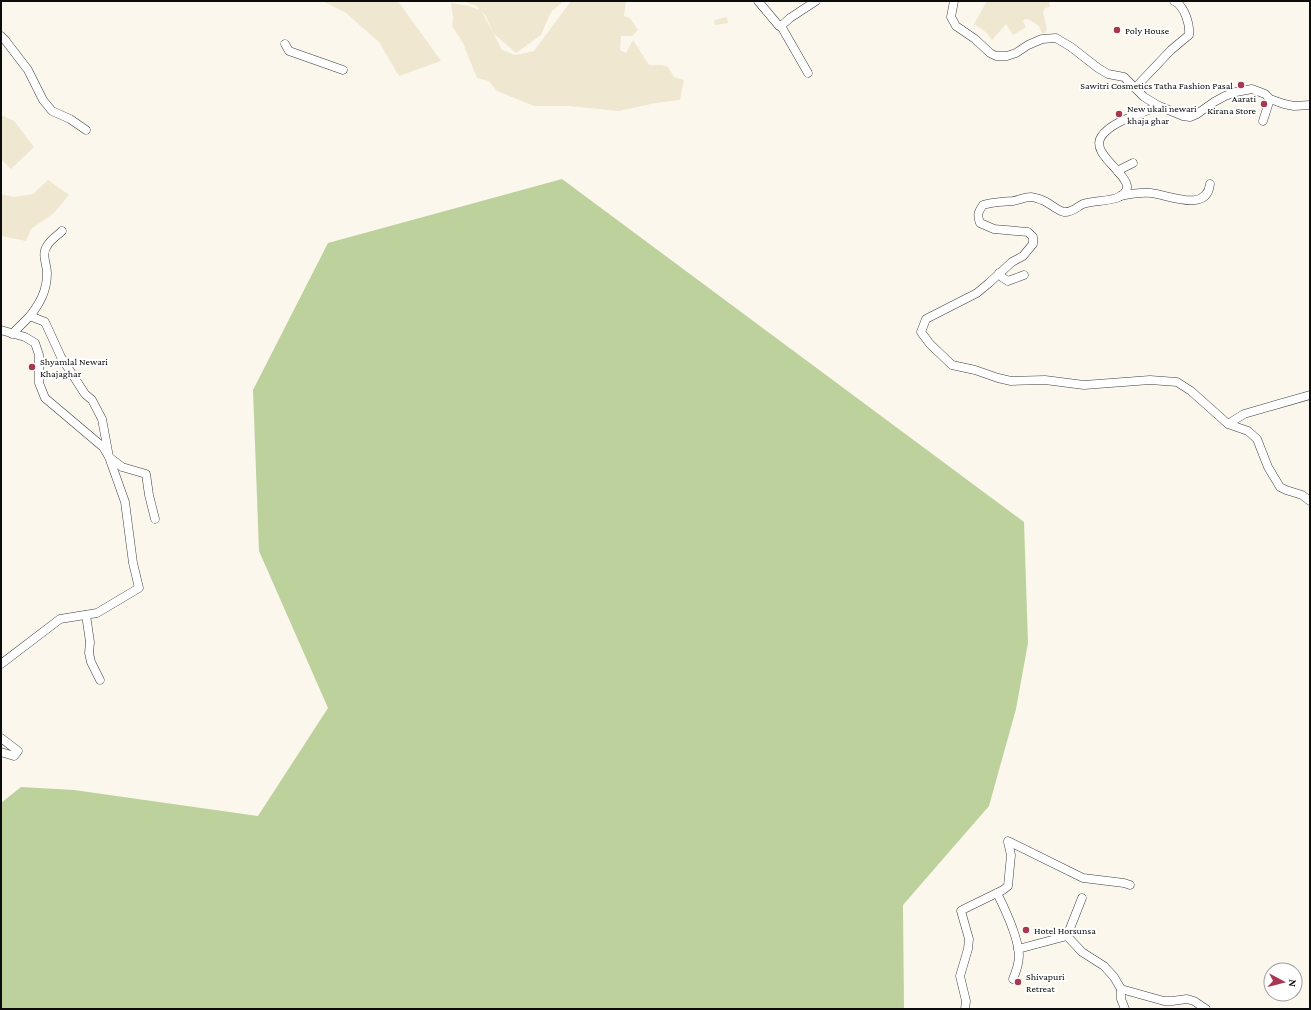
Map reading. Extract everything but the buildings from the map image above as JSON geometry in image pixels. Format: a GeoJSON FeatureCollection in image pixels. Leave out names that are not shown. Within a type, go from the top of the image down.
{"type":"FeatureCollection","features":[{"type":"Feature","properties":{"kind":"street"},"geometry":{"type":"LineString","coordinates":[[758,1],[779,26],[781,26],[808,73]]}},
{"type":"Feature","properties":{"kind":"street"},"geometry":{"type":"LineString","coordinates":[[781,26],[790,18],[816,1]]}},
{"type":"Feature","properties":{"kind":"street"},"geometry":{"type":"LineString","coordinates":[[954,1],[951,17],[956,26],[975,39],[990,53],[996,56],[1006,56],[1016,53],[1028,45],[1042,39],[1056,38],[1108,74],[1124,77],[1144,97],[1159,106],[1184,116],[1190,117],[1214,102],[1236,92],[1252,89],[1265,94],[1270,99],[1284,104],[1294,106],[1310,105]]}},
{"type":"Feature","properties":{"kind":"street"},"geometry":{"type":"LineString","coordinates":[[1135,88],[1171,50],[1189,36],[1187,19],[1178,3],[1174,1]]}},
{"type":"Feature","properties":{"kind":"street"},"geometry":{"type":"LineString","coordinates":[[1,36],[6,40],[28,70],[43,100],[52,111],[70,119],[86,130]]}},
{"type":"Feature","properties":{"kind":"street"},"geometry":{"type":"LineString","coordinates":[[286,44],[289,50],[343,70]]}},
{"type":"Feature","properties":{"kind":"street"},"geometry":{"type":"LineString","coordinates":[[1263,121],[1270,99]]}},
{"type":"Feature","properties":{"kind":"street"},"geometry":{"type":"LineString","coordinates":[[1120,196],[1126,189],[1127,183],[1106,159],[1100,147],[1101,137],[1114,125],[1159,106]]}},
{"type":"Feature","properties":{"kind":"street"},"geometry":{"type":"LineString","coordinates":[[1118,172],[1133,163]]}},
{"type":"Feature","properties":{"kind":"street"},"geometry":{"type":"LineString","coordinates":[[1210,184],[1206,196],[1197,201],[1144,193],[1120,196],[1110,200],[1083,204],[1072,210],[1064,212],[1044,200],[1032,197],[983,205],[978,213],[980,224],[994,229],[1028,232],[1033,237],[1033,244],[1023,256],[1012,262],[989,284],[977,293],[926,319],[921,332],[930,344],[952,365],[1011,381],[1045,380],[1084,385],[1150,380],[1177,382],[1191,391],[1228,424],[1248,431],[1257,439],[1268,468],[1280,487],[1302,495],[1310,501]]}},
{"type":"Feature","properties":{"kind":"street"},"geometry":{"type":"LineString","coordinates":[[12,334],[30,316],[44,295],[47,273],[44,255],[47,245],[62,231]]}},
{"type":"Feature","properties":{"kind":"street"},"geometry":{"type":"LineString","coordinates":[[999,273],[1008,281],[1024,275]]}},
{"type":"Feature","properties":{"kind":"street"},"geometry":{"type":"LineString","coordinates":[[30,316],[45,322],[61,357],[86,394],[92,400],[102,419],[109,457],[122,467],[146,474],[148,495],[155,519]]}},
{"type":"Feature","properties":{"kind":"street"},"geometry":{"type":"LineString","coordinates":[[1,330],[25,337],[34,343],[39,355],[39,383],[45,398],[103,446],[109,457],[125,502],[133,563],[139,588],[97,613],[60,619],[1,664]]}},
{"type":"Feature","properties":{"kind":"street"},"geometry":{"type":"LineString","coordinates":[[1228,424],[1244,414],[1310,395]]}},
{"type":"Feature","properties":{"kind":"street"},"geometry":{"type":"LineString","coordinates":[[86,615],[90,642],[89,653],[91,662],[100,680]]}},
{"type":"Feature","properties":{"kind":"street"},"geometry":{"type":"LineString","coordinates":[[1,738],[18,751],[14,756],[1,752]]}},
{"type":"Feature","properties":{"kind":"street"},"geometry":{"type":"LineString","coordinates":[[964,1009],[966,1001],[960,976],[968,949],[969,939],[961,911],[1008,886],[1012,855],[1008,841],[1083,878],[1130,885]]}},
{"type":"Feature","properties":{"kind":"street"},"geometry":{"type":"LineString","coordinates":[[997,893],[1018,949],[1018,962],[1013,979]]}},
{"type":"Feature","properties":{"kind":"street"},"geometry":{"type":"LineString","coordinates":[[1067,936],[1082,898]]}},
{"type":"Feature","properties":{"kind":"street"},"geometry":{"type":"LineString","coordinates":[[1018,949],[1067,936]]}},
{"type":"Feature","properties":{"kind":"street"},"geometry":{"type":"LineString","coordinates":[[1067,936],[1082,952],[1104,966],[1114,977],[1121,989],[1125,1009]]}},
{"type":"Feature","properties":{"kind":"street"},"geometry":{"type":"LineString","coordinates":[[1121,989],[1164,1001],[1187,999],[1194,1001],[1206,1009]]}},
{"type":"Feature","properties":{"kind":"shaded area"},"geometry":{"type":"Polygon","coordinates":[[[323,1],[398,1],[441,61],[399,76],[379,42],[346,13],[323,1]]]}},
{"type":"Feature","properties":{"kind":"shaded area"},"geometry":{"type":"Polygon","coordinates":[[[462,1],[564,1],[551,12],[541,35],[516,53],[493,33],[502,50],[515,55],[534,51],[571,1],[626,1],[624,16],[630,18],[638,30],[632,36],[621,36],[620,50],[626,53],[633,40],[649,65],[662,65],[668,67],[674,77],[684,80],[680,100],[655,103],[619,111],[569,106],[534,106],[497,91],[489,81],[477,78],[463,43],[452,26],[453,17],[451,3],[469,6],[480,10],[477,6],[462,1]],[[482,12],[493,33],[486,16],[482,12]]]}},
{"type":"Feature","properties":{"kind":"shaded area"},"geometry":{"type":"Polygon","coordinates":[[[987,1],[1049,1],[1050,7],[1045,8],[1043,12],[1047,29],[1045,33],[1042,33],[1039,26],[1030,20],[1025,19],[1023,21],[1026,27],[1023,29],[1013,35],[1006,24],[992,40],[987,33],[974,24],[987,1]]]}},
{"type":"Feature","properties":{"kind":"shaded area"},"geometry":{"type":"Polygon","coordinates":[[[727,17],[728,23],[715,25],[714,20],[727,17]]]}},
{"type":"Feature","properties":{"kind":"shaded area"},"geometry":{"type":"Polygon","coordinates":[[[1,115],[14,121],[34,147],[11,169],[1,159],[1,115]]]}},
{"type":"Feature","properties":{"kind":"shaded area"},"geometry":{"type":"Polygon","coordinates":[[[48,180],[69,195],[54,213],[31,229],[26,241],[1,236],[1,194],[14,197],[33,194],[48,180]]]}},
{"type":"Feature","properties":{"kind":"green space"},"geometry":{"type":"Polygon","coordinates":[[[562,179],[1024,522],[1028,643],[1016,709],[989,806],[903,905],[904,1009],[1,1009],[1,803],[21,787],[74,790],[258,816],[328,708],[259,551],[253,390],[328,243],[562,179]]]}},
{"type":"Feature","properties":{"kind":"place","name":"Poly House"},"geometry":{"type":"Point","coordinates":[1117,30]}},
{"type":"Feature","properties":{"kind":"place","name":"Sawitri Cosmetics Tatha Fashion Pasal"},"geometry":{"type":"Point","coordinates":[1241,85]}},
{"type":"Feature","properties":{"kind":"place","name":"Aarati Kirana Store"},"geometry":{"type":"Point","coordinates":[1264,104]}},
{"type":"Feature","properties":{"kind":"place","name":"New ukali newari khaja ghar"},"geometry":{"type":"Point","coordinates":[1119,114]}},
{"type":"Feature","properties":{"kind":"place","name":"Shyamlal Newari Khajaghar"},"geometry":{"type":"Point","coordinates":[32,367]}},
{"type":"Feature","properties":{"kind":"place","name":"Hotel Horsunsa"},"geometry":{"type":"Point","coordinates":[1026,930]}},
{"type":"Feature","properties":{"kind":"place","name":"Shivapuri Retreat"},"geometry":{"type":"Point","coordinates":[1018,982]}}]}
